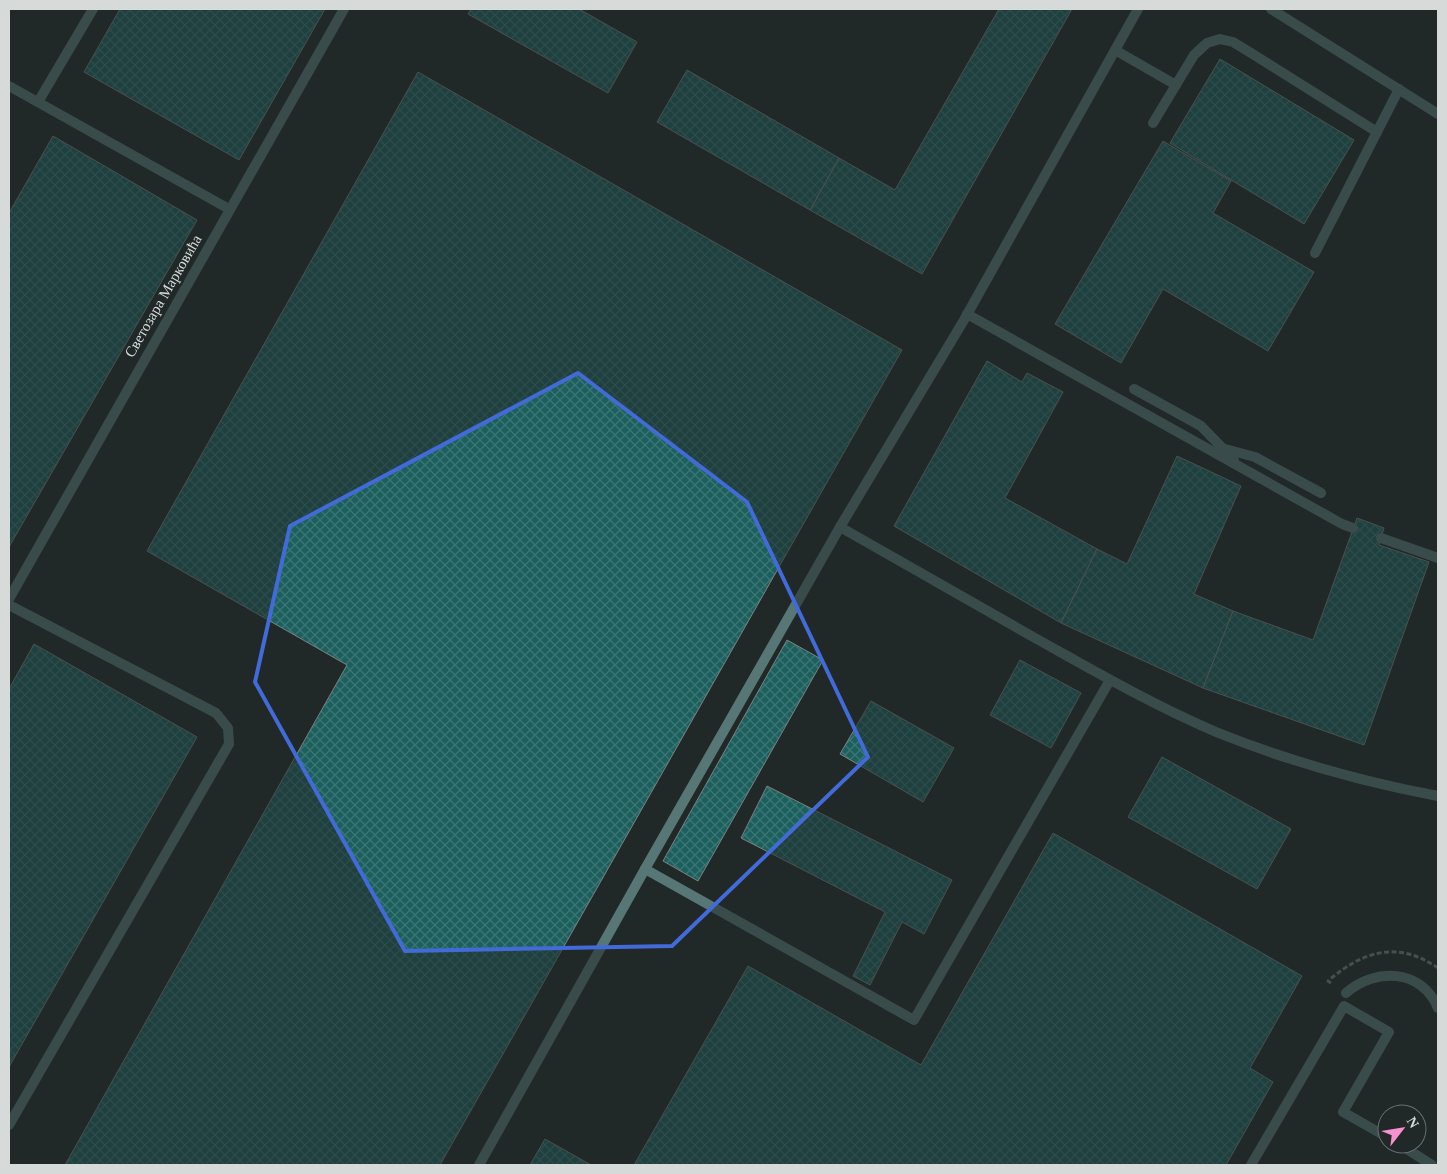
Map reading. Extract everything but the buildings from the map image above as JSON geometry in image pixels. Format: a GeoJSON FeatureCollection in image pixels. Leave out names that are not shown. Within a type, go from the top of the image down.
{"type":"FeatureCollection","features":[{"type":"Feature","properties":{"kind":"street"},"geometry":{"type":"LineString","coordinates":[[38,102],[93,9]]}},
{"type":"Feature","properties":{"kind":"street","name":"Светозара Марковића"},"geometry":{"type":"LineString","coordinates":[[9,599],[344,9]]}},
{"type":"Feature","properties":{"kind":"street"},"geometry":{"type":"LineString","coordinates":[[479,1165],[840,527],[967,314],[1138,9]]}},
{"type":"Feature","properties":{"kind":"street"},"geometry":{"type":"LineString","coordinates":[[1270,9],[1438,114]]}},
{"type":"Feature","properties":{"kind":"street"},"geometry":{"type":"LineString","coordinates":[[1153,124],[1194,55],[1207,43],[1220,39],[1233,42],[1377,132]]}},
{"type":"Feature","properties":{"kind":"street"},"geometry":{"type":"LineString","coordinates":[[1115,50],[1176,84]]}},
{"type":"Feature","properties":{"kind":"street"},"geometry":{"type":"LineString","coordinates":[[1315,253],[1399,88]]}},
{"type":"Feature","properties":{"kind":"street"},"geometry":{"type":"LineString","coordinates":[[10,90],[38,102],[229,209]]}},
{"type":"Feature","properties":{"kind":"street"},"geometry":{"type":"LineString","coordinates":[[967,314],[1342,524],[1353,528]]}},
{"type":"Feature","properties":{"kind":"street"},"geometry":{"type":"LineString","coordinates":[[1134,389],[1201,426],[1242,468]]}},
{"type":"Feature","properties":{"kind":"street"},"geometry":{"type":"LineString","coordinates":[[1197,443],[1256,457],[1321,493]]}},
{"type":"Feature","properties":{"kind":"street"},"geometry":{"type":"LineString","coordinates":[[840,527],[1110,680],[1216,731],[1257,747],[1348,776],[1438,796]]}},
{"type":"Feature","properties":{"kind":"street"},"geometry":{"type":"LineString","coordinates":[[1381,538],[1438,558]]}},
{"type":"Feature","properties":{"kind":"street"},"geometry":{"type":"LineString","coordinates":[[9,605],[216,713],[228,728],[229,744],[9,1125]]}},
{"type":"Feature","properties":{"kind":"street"},"geometry":{"type":"LineString","coordinates":[[645,869],[914,1020],[1110,680]]}},
{"type":"Feature","properties":{"kind":"street"},"geometry":{"type":"LineString","coordinates":[[1346,993],[1365,981],[1382,976],[1397,975],[1409,978],[1421,985],[1431,995],[1438,1008]]}},
{"type":"Feature","properties":{"kind":"street"},"geometry":{"type":"LineString","coordinates":[[1250,1165],[1344,1006],[1389,1032],[1343,1112],[1377,1131]]}},
{"type":"Feature","properties":{"kind":"street"},"geometry":{"type":"LineString","coordinates":[[1415,1154],[1432,1165]]}},
{"type":"Feature","properties":{"kind":"highlighted area"},"geometry":{"type":"Polygon","coordinates":[[[578,373],[747,502],[868,757],[672,946],[405,951],[255,682],[290,526],[578,373]]]}}]}
